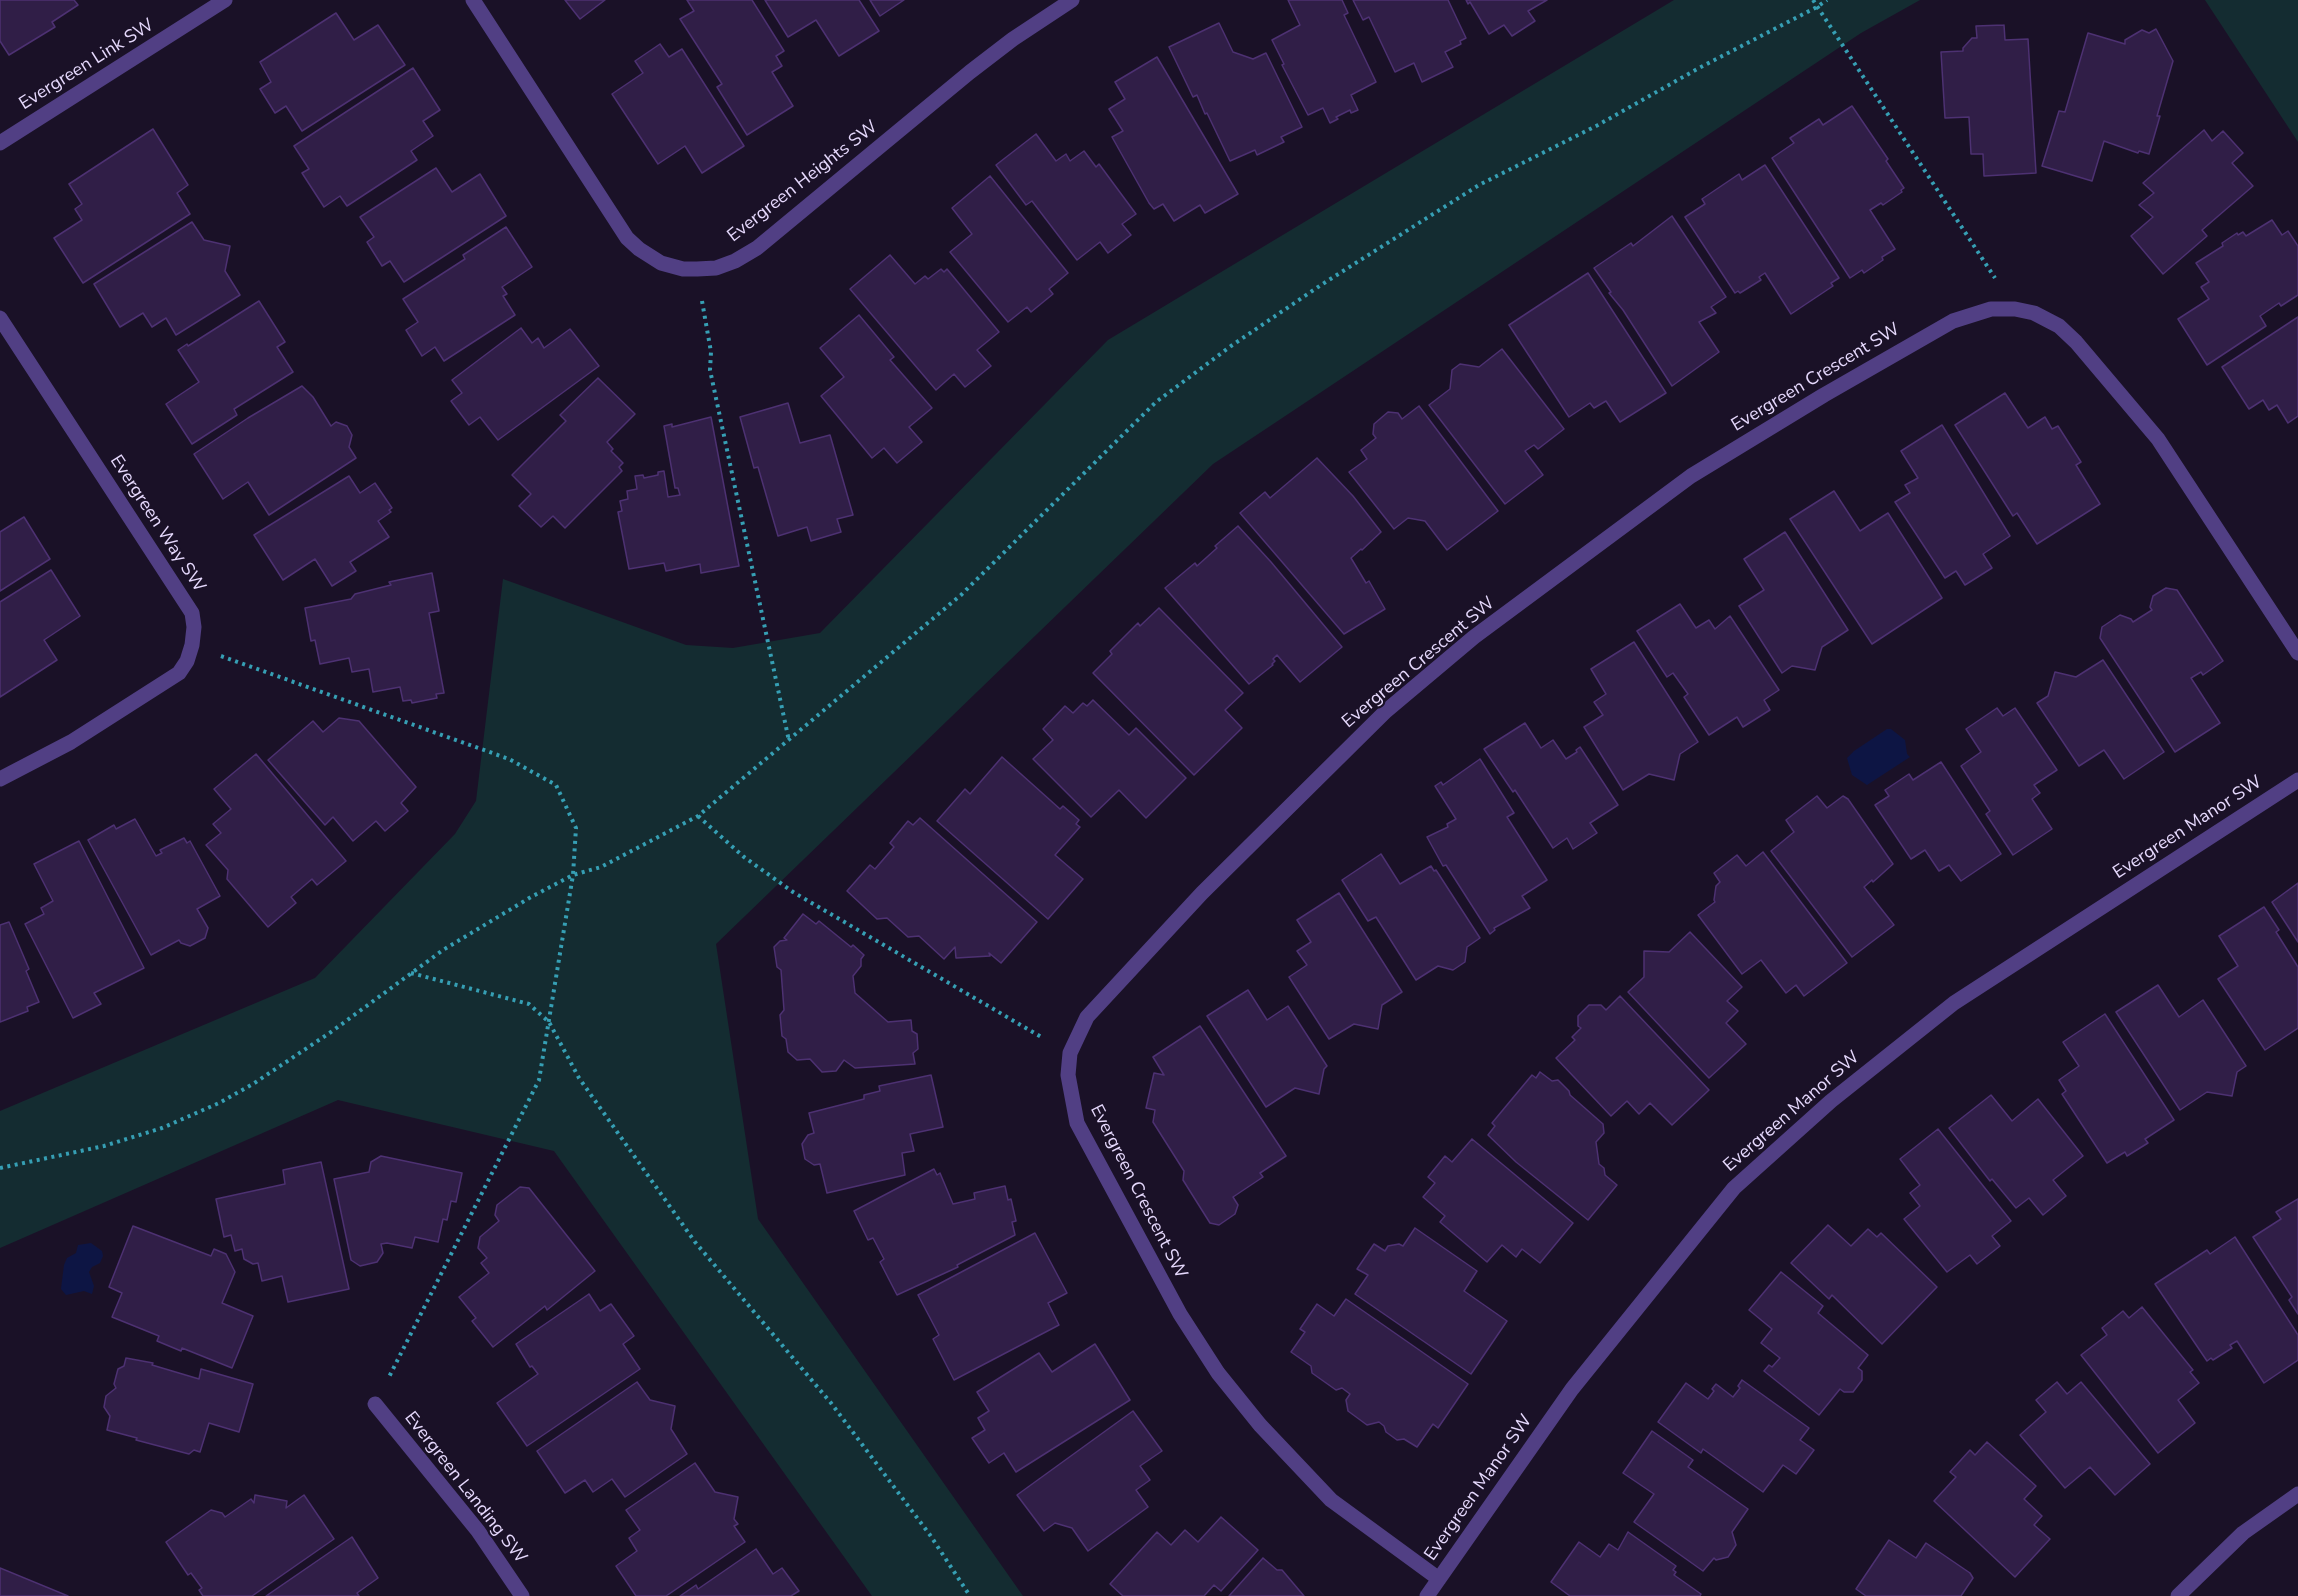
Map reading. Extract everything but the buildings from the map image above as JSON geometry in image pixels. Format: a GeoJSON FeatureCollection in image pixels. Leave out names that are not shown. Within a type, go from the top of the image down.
{"type":"FeatureCollection","features":[{"type":"Feature","properties":{"kind":"street","name":"Evergreen Link SW"},"geometry":{"type":"LineString","coordinates":[[0,143],[225,0]]}},
{"type":"Feature","properties":{"kind":"street","name":"Evergreen Heights SW"},"geometry":{"type":"LineString","coordinates":[[473,0],[627,238],[661,263],[683,269],[716,268],[735,261],[757,248],[970,72],[1013,39],[1072,0]]}},
{"type":"Feature","properties":{"kind":"street","name":"Evergreen Crescent SW"},"geometry":{"type":"LineString","coordinates":[[1439,1579],[1331,1500],[1260,1425],[1218,1373],[1180,1314],[1077,1123],[1068,1075],[1070,1053],[1087,1017],[1202,893],[1386,711],[1474,637],[1692,477],[1824,395],[1953,321],[1992,309],[2015,309],[2034,313],[2059,326],[2076,342],[2158,439],[2298,653]]}},
{"type":"Feature","properties":{"kind":"street","name":"Evergreen Way SW"},"geometry":{"type":"LineString","coordinates":[[0,318],[192,613],[192,645],[187,661],[179,673],[71,742],[0,779]]}},
{"type":"Feature","properties":{"kind":"street","name":"Evergreen Manor SW"},"geometry":{"type":"LineString","coordinates":[[1427,1596],[1572,1389],[1734,1188],[1831,1101],[1954,1003],[2298,780]]}},
{"type":"Feature","properties":{"kind":"street","name":"Evergreen Landing SW"},"geometry":{"type":"LineString","coordinates":[[375,1404],[478,1531],[522,1596]]}},
{"type":"Feature","properties":{"kind":"street"},"geometry":{"type":"LineString","coordinates":[[2178,1596],[2243,1533],[2298,1494]]}},
{"type":"Feature","properties":{"kind":"path"},"geometry":{"type":"LineString","coordinates":[[1813,0],[2015,309]]}},
{"type":"Feature","properties":{"kind":"path"},"geometry":{"type":"LineString","coordinates":[[0,1168],[104,1146],[162,1128],[219,1103],[253,1084],[331,1032],[443,950],[511,909],[573,875],[601,867],[698,816],[961,596],[1156,402],[1231,346],[1321,285],[1479,186],[1598,125],[1827,0]]}},
{"type":"Feature","properties":{"kind":"path"},"geometry":{"type":"LineString","coordinates":[[697,269],[711,352],[710,370],[789,741]]}},
{"type":"Feature","properties":{"kind":"path"},"geometry":{"type":"LineString","coordinates":[[192,645],[256,670],[509,759],[556,785],[576,828],[573,875],[539,1080],[375,1404]]}},
{"type":"Feature","properties":{"kind":"path"},"geometry":{"type":"LineString","coordinates":[[698,816],[744,857],[793,892],[1070,1053]]}},
{"type":"Feature","properties":{"kind":"path"},"geometry":{"type":"LineString","coordinates":[[411,973],[529,1004],[549,1022],[579,1078],[695,1242],[844,1420],[930,1534],[970,1596]]}},
{"type":"Feature","properties":{"kind":"green space"},"geometry":{"type":"Polygon","coordinates":[[[1674,0],[1920,0],[1861,33],[1213,464],[716,944],[758,1219],[1023,1596],[872,1596],[554,1151],[338,1100],[0,1248],[0,1111],[315,978],[455,834],[476,801],[503,579],[686,645],[733,648],[820,633],[1108,340],[1674,0]]]}},
{"type":"Feature","properties":{"kind":"green space"},"geometry":{"type":"Polygon","coordinates":[[[2205,0],[2298,0],[2298,142],[2205,0]]]}},
{"type":"Feature","properties":{"kind":"shaded area"},"geometry":{"type":"Polygon","coordinates":[[[1887,729],[1891,729],[1905,740],[1907,754],[1910,757],[1867,785],[1852,775],[1847,758],[1887,729]]]}},
{"type":"Feature","properties":{"kind":"shaded area"},"geometry":{"type":"Polygon","coordinates":[[[91,1243],[102,1251],[103,1256],[100,1263],[92,1267],[89,1272],[94,1286],[92,1294],[84,1291],[66,1295],[61,1289],[67,1258],[76,1253],[78,1245],[91,1243]]]}}]}
